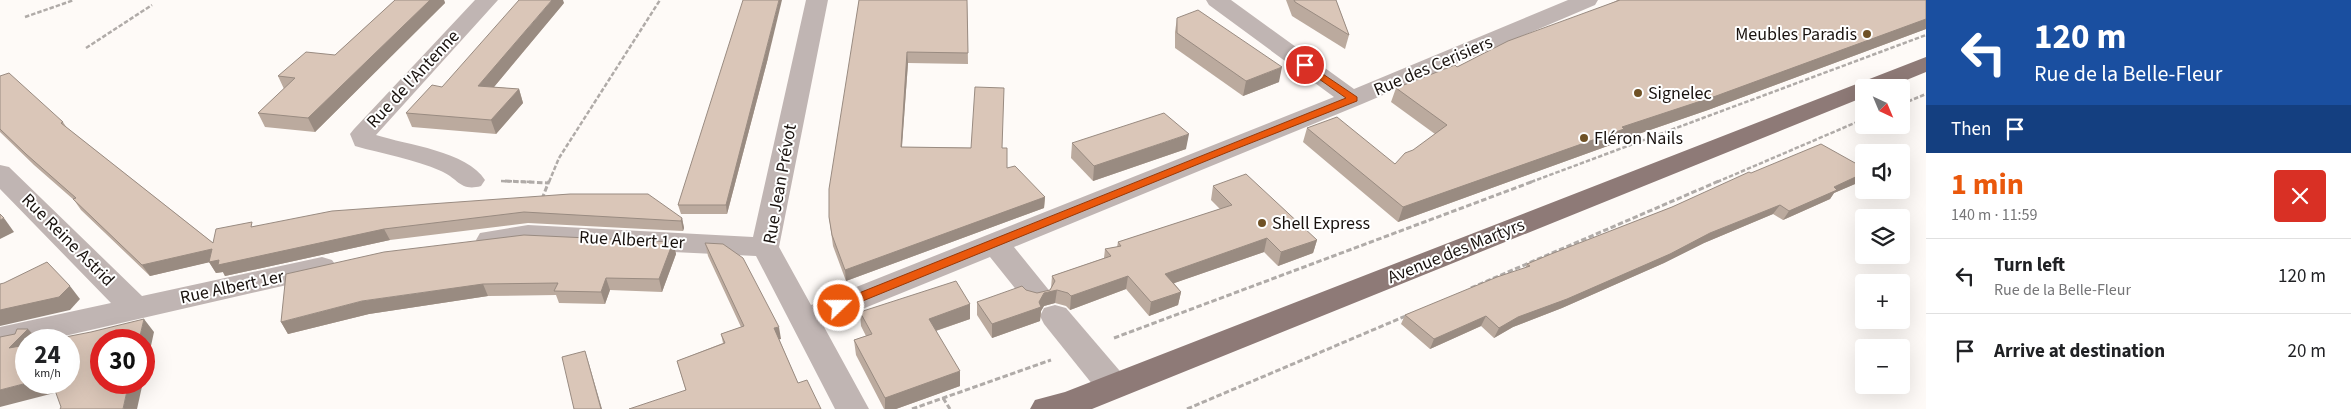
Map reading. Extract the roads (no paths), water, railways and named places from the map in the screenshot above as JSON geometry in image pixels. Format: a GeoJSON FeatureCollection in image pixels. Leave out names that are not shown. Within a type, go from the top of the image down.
{"type":"FeatureCollection","features":[{"type":"Feature","properties":{"kind":"main road","name":"Avenue des Martyrs"},"geometry":{"type":"LineString","coordinates":[[1887,79],[1926,64]]}},
{"type":"Feature","properties":{"kind":"main road","name":"Avenue des Martyrs"},"geometry":{"type":"LineString","coordinates":[[1059,407],[1855,92]]}},
{"type":"Feature","properties":{"kind":"street","name":"Rue de l'Antenne"},"geometry":{"type":"LineString","coordinates":[[472,180],[451,165],[364,140],[363,134],[487,0]]}},
{"type":"Feature","properties":{"kind":"street","name":"Rue Jean Prévot"},"geometry":{"type":"LineString","coordinates":[[817,0],[765,247],[852,409]]}},
{"type":"Feature","properties":{"kind":"street"},"geometry":{"type":"LineString","coordinates":[[1217,0],[1353,99]]}},
{"type":"Feature","properties":{"kind":"street","name":"Rue des Cerisiers"},"geometry":{"type":"LineString","coordinates":[[804,320],[995,244],[1224,149],[1353,99],[1587,0]]}},
{"type":"Feature","properties":{"kind":"street","name":"Rue Reine Astrid"},"geometry":{"type":"LineString","coordinates":[[0,173],[135,308]]}},
{"type":"Feature","properties":{"kind":"street","name":"Rue Albert 1er"},"geometry":{"type":"LineString","coordinates":[[459,244],[528,235],[765,247]]}},
{"type":"Feature","properties":{"kind":"street"},"geometry":{"type":"LineString","coordinates":[[995,244],[1113,386]]}},
{"type":"Feature","properties":{"kind":"street","name":"Rue Albert 1er"},"geometry":{"type":"LineString","coordinates":[[0,339],[352,260]]}},
{"type":"Feature","properties":{"kind":"place","name":"Meubles Paradis"},"geometry":{"type":"Point","coordinates":[1867,34]}},
{"type":"Feature","properties":{"kind":"place","name":"Signelec"},"geometry":{"type":"Point","coordinates":[1638,93]}},
{"type":"Feature","properties":{"kind":"place","name":"Fléron Nails"},"geometry":{"type":"Point","coordinates":[1584,138]}},
{"type":"Feature","properties":{"kind":"place","name":"Shell Express"},"geometry":{"type":"Point","coordinates":[1262,223]}}]}
